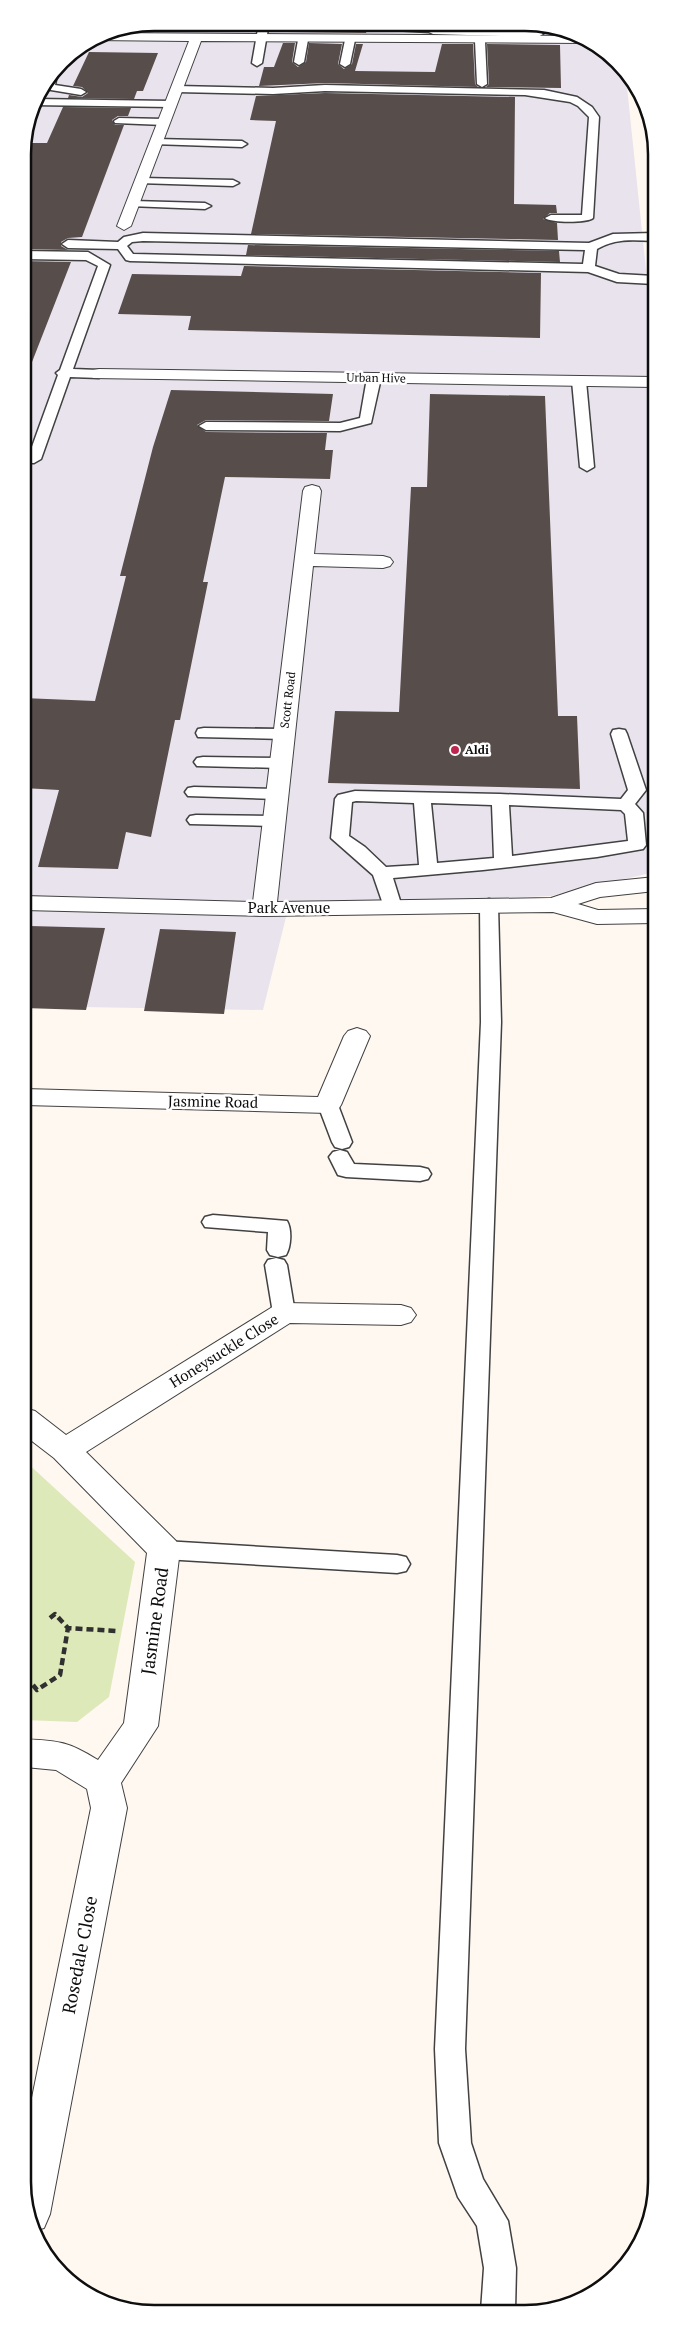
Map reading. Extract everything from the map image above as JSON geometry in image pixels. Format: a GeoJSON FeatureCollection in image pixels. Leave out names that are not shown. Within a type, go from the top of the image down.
{"type":"FeatureCollection","features":[{"type":"Feature","properties":{"kind":"street"},"geometry":{"type":"LineString","coordinates":[[117,37],[350,40],[431,31]]}},
{"type":"Feature","properties":{"kind":"street"},"geometry":{"type":"LineString","coordinates":[[434,31],[480,41],[570,40]]}},
{"type":"Feature","properties":{"kind":"street"},"geometry":{"type":"LineString","coordinates":[[124,226],[196,39]]}},
{"type":"Feature","properties":{"kind":"street","name":"Urban Hive"},"geometry":{"type":"LineString","coordinates":[[99,374],[648,382]]}},
{"type":"Feature","properties":{"kind":"street","name":"Scott Road"},"geometry":{"type":"LineString","coordinates":[[264,909],[312,491]]}},
{"type":"Feature","properties":{"kind":"street"},"geometry":{"type":"LineString","coordinates":[[304,560],[383,562]]}},
{"type":"Feature","properties":{"kind":"street","name":"Park Avenue"},"geometry":{"type":"LineString","coordinates":[[554,905],[596,890],[648,885]]}},
{"type":"Feature","properties":{"kind":"street","name":"Park Avenue"},"geometry":{"type":"LineString","coordinates":[[32,903],[264,909],[554,905],[597,917],[648,916]]}},
{"type":"Feature","properties":{"kind":"street"},"geometry":{"type":"LineString","coordinates":[[328,1105],[356,1036]]}},
{"type":"Feature","properties":{"kind":"street","name":"Jasmine Road"},"geometry":{"type":"LineString","coordinates":[[32,1097],[328,1105]]}},
{"type":"Feature","properties":{"kind":"street","name":"Honeysuckle Close"},"geometry":{"type":"LineString","coordinates":[[64,1450],[284,1313],[401,1315]]}},
{"type":"Feature","properties":{"kind":"street","name":"Jasmine Road"},"geometry":{"type":"LineString","coordinates":[[31,1425],[64,1450],[164,1550],[141,1726],[103,1781]]}},
{"type":"Feature","properties":{"kind":"street"},"geometry":{"type":"LineString","coordinates":[[31,1754],[63,1756],[103,1781]]}},
{"type":"Feature","properties":{"kind":"street","name":"Rosedale Close"},"geometry":{"type":"LineString","coordinates":[[32,2198],[110,1808],[103,1781]]}},
{"type":"Feature","properties":{"kind":"lane"},"geometry":{"type":"LineString","coordinates":[[441,31],[538,34]]}},
{"type":"Feature","properties":{"kind":"lane"},"geometry":{"type":"LineString","coordinates":[[257,63],[263,32]]}},
{"type":"Feature","properties":{"kind":"lane"},"geometry":{"type":"LineString","coordinates":[[299,62],[304,40]]}},
{"type":"Feature","properties":{"kind":"lane"},"geometry":{"type":"LineString","coordinates":[[345,64],[350,40]]}},
{"type":"Feature","properties":{"kind":"lane"},"geometry":{"type":"LineString","coordinates":[[480,41],[482,84]]}},
{"type":"Feature","properties":{"kind":"lane"},"geometry":{"type":"LineString","coordinates":[[51,87],[109,92]]}},
{"type":"Feature","properties":{"kind":"lane"},"geometry":{"type":"LineString","coordinates":[[177,89],[273,91],[325,88],[525,92],[549,94],[575,100],[586,105],[594,117],[587,218],[551,218]]}},
{"type":"Feature","properties":{"kind":"lane"},"geometry":{"type":"LineString","coordinates":[[43,102],[171,104]]}},
{"type":"Feature","properties":{"kind":"lane"},"geometry":{"type":"LineString","coordinates":[[119,119],[165,120]]}},
{"type":"Feature","properties":{"kind":"lane"},"geometry":{"type":"LineString","coordinates":[[156,142],[242,144]]}},
{"type":"Feature","properties":{"kind":"lane"},"geometry":{"type":"LineString","coordinates":[[142,181],[234,183]]}},
{"type":"Feature","properties":{"kind":"lane"},"geometry":{"type":"LineString","coordinates":[[133,204],[205,206]]}},
{"type":"Feature","properties":{"kind":"lane"},"geometry":{"type":"LineString","coordinates":[[32,243],[121,246],[128,239],[143,237],[591,247],[600,241],[616,237],[648,237]]}},
{"type":"Feature","properties":{"kind":"lane"},"geometry":{"type":"LineString","coordinates":[[121,246],[130,257],[589,268],[617,278],[648,280]]}},
{"type":"Feature","properties":{"kind":"lane"},"geometry":{"type":"LineString","coordinates":[[589,268],[591,247]]}},
{"type":"Feature","properties":{"kind":"lane"},"geometry":{"type":"LineString","coordinates":[[32,255],[88,256],[104,265],[63,373],[34,459],[32,459]]}},
{"type":"Feature","properties":{"kind":"lane"},"geometry":{"type":"LineString","coordinates":[[169,273],[175,258]]}},
{"type":"Feature","properties":{"kind":"lane"},"geometry":{"type":"LineString","coordinates":[[63,373],[99,374]]}},
{"type":"Feature","properties":{"kind":"lane"},"geometry":{"type":"LineString","coordinates":[[206,426],[340,427],[354,424],[366,420],[374,378]]}},
{"type":"Feature","properties":{"kind":"lane"},"geometry":{"type":"LineString","coordinates":[[579,381],[587,467]]}},
{"type":"Feature","properties":{"kind":"lane"},"geometry":{"type":"LineString","coordinates":[[204,733],[284,734]]}},
{"type":"Feature","properties":{"kind":"lane"},"geometry":{"type":"LineString","coordinates":[[619,734],[636,790],[626,805]]}},
{"type":"Feature","properties":{"kind":"lane"},"geometry":{"type":"LineString","coordinates":[[203,762],[280,763]]}},
{"type":"Feature","properties":{"kind":"lane"},"geometry":{"type":"LineString","coordinates":[[194,792],[276,794]]}},
{"type":"Feature","properties":{"kind":"lane"},"geometry":{"type":"LineString","coordinates":[[382,873],[597,852],[637,845],[634,813],[626,805],[589,802],[355,796],[344,799],[340,838],[359,851],[382,873],[393,907]]}},
{"type":"Feature","properties":{"kind":"lane"},"geometry":{"type":"LineString","coordinates":[[422,797],[428,869]]}},
{"type":"Feature","properties":{"kind":"lane"},"geometry":{"type":"LineString","coordinates":[[500,800],[503,862]]}},
{"type":"Feature","properties":{"kind":"lane"},"geometry":{"type":"LineString","coordinates":[[196,820],[273,822]]}},
{"type":"Feature","properties":{"kind":"lane"},"geometry":{"type":"LineString","coordinates":[[489,905],[490,1041],[450,2049],[455,2143],[468,2186],[492,2222],[500,2268],[498,2305]]}},
{"type":"Feature","properties":{"kind":"lane"},"geometry":{"type":"LineString","coordinates":[[328,1105],[346,1170],[420,1174]]}},
{"type":"Feature","properties":{"kind":"lane"},"geometry":{"type":"LineString","coordinates":[[213,1222],[279,1226],[277,1257],[284,1313]]}},
{"type":"Feature","properties":{"kind":"lane"},"geometry":{"type":"LineString","coordinates":[[164,1550],[396,1564]]}},
{"type":"Feature","properties":{"kind":"path"},"geometry":{"type":"LineString","coordinates":[[50,1618],[55,1614],[68,1628],[153,1633]]}},
{"type":"Feature","properties":{"kind":"path"},"geometry":{"type":"LineString","coordinates":[[32,1685],[37,1690],[60,1675],[68,1628]]}},
{"type":"Feature","properties":{"kind":"shaded area"},"geometry":{"type":"Polygon","coordinates":[[[524,31],[556,35],[586,48],[600,57],[612,67],[627,87],[648,289],[648,874],[551,896],[289,905],[263,1010],[32,1006],[32,138],[35,123],[52,86],[67,67],[93,48],[107,41],[130,34],[146,32],[524,31]]]}},
{"type":"Feature","properties":{"kind":"green space"},"geometry":{"type":"Polygon","coordinates":[[[31,1467],[135,1562],[109,1697],[77,1722],[31,1720],[31,1467]]]}},
{"type":"Feature","properties":{"kind":"building"},"geometry":{"type":"Polygon","coordinates":[[[367,31],[366,33],[287,32],[367,31]]]}},
{"type":"Feature","properties":{"kind":"building"},"geometry":{"type":"Polygon","coordinates":[[[283,43],[295,43],[292,62],[298,67],[306,62],[309,43],[342,44],[338,64],[344,69],[352,64],[356,44],[363,44],[355,71],[435,72],[442,44],[473,44],[475,84],[478,87],[325,83],[259,86],[264,67],[274,67],[283,43]]]}},
{"type":"Feature","properties":{"kind":"building"},"geometry":{"type":"Polygon","coordinates":[[[487,44],[560,45],[561,88],[486,87],[489,84],[487,44]]]}},
{"type":"Feature","properties":{"kind":"building"},"geometry":{"type":"Polygon","coordinates":[[[89,52],[158,53],[143,91],[137,91],[134,99],[68,98],[69,95],[82,97],[88,93],[82,87],[73,86],[89,52]]]}},
{"type":"Feature","properties":{"kind":"building"},"geometry":{"type":"Polygon","coordinates":[[[325,93],[515,97],[514,204],[556,205],[557,213],[550,213],[543,219],[557,223],[558,240],[251,234],[276,121],[250,120],[256,96],[325,93]]]}},
{"type":"Feature","properties":{"kind":"building"},"geometry":{"type":"Polygon","coordinates":[[[63,107],[131,108],[128,116],[118,116],[112,120],[115,125],[124,125],[82,237],[68,238],[61,242],[61,246],[68,250],[32,249],[32,143],[47,143],[63,107]]]}},
{"type":"Feature","properties":{"kind":"building"},"geometry":{"type":"Polygon","coordinates":[[[248,245],[559,251],[560,262],[246,255],[248,245]]]}},
{"type":"Feature","properties":{"kind":"building"},"geometry":{"type":"Polygon","coordinates":[[[32,261],[71,262],[32,362],[32,261]]]}},
{"type":"Feature","properties":{"kind":"building"},"geometry":{"type":"Polygon","coordinates":[[[244,266],[541,273],[540,338],[188,330],[191,316],[118,314],[132,274],[241,276],[244,266]]]}},
{"type":"Feature","properties":{"kind":"building"},"geometry":{"type":"Polygon","coordinates":[[[171,390],[333,394],[329,421],[206,420],[197,425],[206,432],[327,433],[325,450],[333,450],[330,479],[225,477],[203,582],[208,582],[180,720],[175,720],[151,837],[126,832],[118,869],[38,867],[59,790],[32,788],[32,698],[95,701],[126,576],[120,576],[153,447],[171,390]]]}},
{"type":"Feature","properties":{"kind":"building"},"geometry":{"type":"Polygon","coordinates":[[[430,394],[545,396],[558,716],[577,716],[580,789],[328,783],[335,711],[399,712],[411,487],[427,487],[430,394]]]}},
{"type":"Feature","properties":{"kind":"building"},"geometry":{"type":"Polygon","coordinates":[[[32,926],[105,928],[86,1010],[32,1008],[32,926]]]}},
{"type":"Feature","properties":{"kind":"building"},"geometry":{"type":"Polygon","coordinates":[[[160,929],[236,932],[224,1014],[144,1011],[160,929]]]}},
{"type":"Feature","properties":{"kind":"place","name":"Aldi"},"geometry":{"type":"Point","coordinates":[455,750]}}]}
